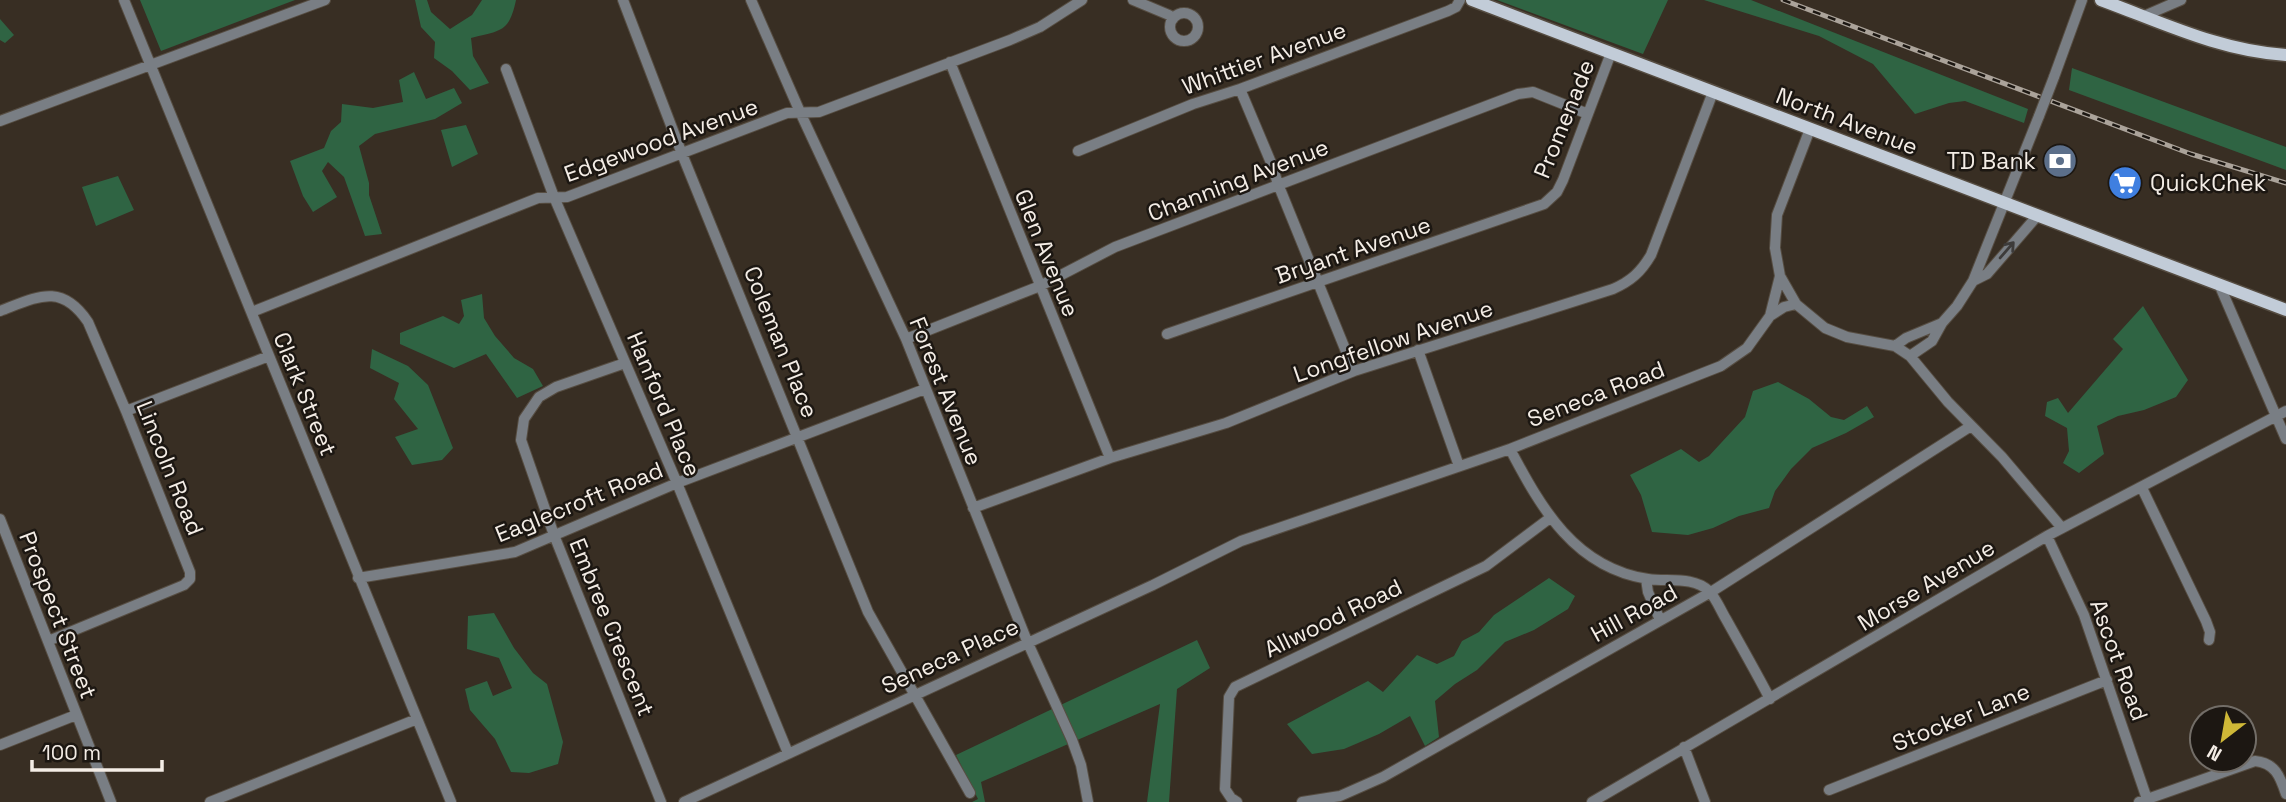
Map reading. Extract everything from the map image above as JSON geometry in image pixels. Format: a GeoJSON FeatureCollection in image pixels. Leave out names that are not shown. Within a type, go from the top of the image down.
{"type":"FeatureCollection","features":[{"type":"Feature","properties":{"kind":"main road","name":"North Avenue"},"geometry":{"type":"LineString","coordinates":[[1472,0],[2286,310]]}},
{"type":"Feature","properties":{"kind":"main road"},"geometry":{"type":"LineString","coordinates":[[2101,0],[2220,44],[2286,55]]}},
{"type":"Feature","properties":{"kind":"street","name":"Clark Street"},"geometry":{"type":"LineString","coordinates":[[124,0],[451,802]]}},
{"type":"Feature","properties":{"kind":"street"},"geometry":{"type":"LineString","coordinates":[[0,121],[325,0]]}},
{"type":"Feature","properties":{"kind":"street","name":"Coleman Place"},"geometry":{"type":"LineString","coordinates":[[623,0],[682,154],[868,612],[970,793]]}},
{"type":"Feature","properties":{"kind":"street","name":"Forest Avenue"},"geometry":{"type":"LineString","coordinates":[[752,0],[800,113],[906,339],[1027,641],[1072,740],[1081,765],[1088,802]]}},
{"type":"Feature","properties":{"kind":"street","name":"Edgewood Avenue"},"geometry":{"type":"LineString","coordinates":[[252,312],[538,198],[567,197],[787,113],[819,111],[950,62],[1030,31],[1082,0]]}},
{"type":"Feature","properties":{"kind":"street"},"geometry":{"type":"LineString","coordinates":[[1133,0],[1169,15],[1172,19]]}},
{"type":"Feature","properties":{"kind":"street","name":"Whittier Avenue"},"geometry":{"type":"LineString","coordinates":[[1078,151],[1193,104],[1448,11],[1456,7],[1460,0]]}},
{"type":"Feature","properties":{"kind":"street"},"geometry":{"type":"LineString","coordinates":[[1910,356],[1932,341],[1973,281],[2082,0]]}},
{"type":"Feature","properties":{"kind":"street"},"geometry":{"type":"LineString","coordinates":[[2144,16],[2181,0]]}},
{"type":"Feature","properties":{"kind":"street","name":"Promenade"},"geometry":{"type":"LineString","coordinates":[[1551,199],[1563,180],[1611,53]]}},
{"type":"Feature","properties":{"kind":"street","name":"Glen Avenue"},"geometry":{"type":"LineString","coordinates":[[950,62],[1110,458]]}},
{"type":"Feature","properties":{"kind":"street","name":"Hanford Place"},"geometry":{"type":"LineString","coordinates":[[506,69],[554,197],[677,483],[788,753]]}},
{"type":"Feature","properties":{"kind":"street"},"geometry":{"type":"LineString","coordinates":[[1240,89],[1354,372]]}},
{"type":"Feature","properties":{"kind":"street","name":"Channing Avenue"},"geometry":{"type":"LineString","coordinates":[[906,339],[1040,286],[1115,247],[1525,92],[1541,94],[1588,114]]}},
{"type":"Feature","properties":{"kind":"street","name":"Longfellow Avenue"},"geometry":{"type":"LineString","coordinates":[[973,508],[1110,458],[1226,423],[1354,372],[1613,289],[1633,279],[1651,256],[1713,92]]}},
{"type":"Feature","properties":{"kind":"street","name":"Seneca Road"},"geometry":{"type":"LineString","coordinates":[[1233,545],[1510,449],[1721,366],[1748,348],[1770,316],[1780,276],[1775,248],[1777,215],[1810,129]]}},
{"type":"Feature","properties":{"kind":"street","name":"Bryant Avenue"},"geometry":{"type":"LineString","coordinates":[[1167,334],[1544,204],[1551,199]]}},
{"type":"Feature","properties":{"kind":"street"},"geometry":{"type":"LineString","coordinates":[[1973,281],[1987,274],[2038,215]]}},
{"type":"Feature","properties":{"kind":"street"},"geometry":{"type":"LineString","coordinates":[[1780,276],[1796,304],[1835,333],[1895,346],[1910,356],[2062,528]]}},
{"type":"Feature","properties":{"kind":"street"},"geometry":{"type":"LineString","coordinates":[[2219,284],[2286,439]]}},
{"type":"Feature","properties":{"kind":"street","name":"Lincoln Road"},"geometry":{"type":"LineString","coordinates":[[0,311],[44,295],[64,298],[73,304],[88,322],[190,572],[190,579],[184,586],[48,641]]}},
{"type":"Feature","properties":{"kind":"street"},"geometry":{"type":"LineString","coordinates":[[1770,316],[1784,307],[1796,304]]}},
{"type":"Feature","properties":{"kind":"street"},"geometry":{"type":"LineString","coordinates":[[1895,346],[1906,338],[1942,323]]}},
{"type":"Feature","properties":{"kind":"street"},"geometry":{"type":"LineString","coordinates":[[1418,350],[1459,466]]}},
{"type":"Feature","properties":{"kind":"street"},"geometry":{"type":"LineString","coordinates":[[126,411],[269,356]]}},
{"type":"Feature","properties":{"kind":"street","name":"Embree Crescent"},"geometry":{"type":"LineString","coordinates":[[625,363],[548,391],[531,405],[524,419],[521,440],[554,535],[661,802]]}},
{"type":"Feature","properties":{"kind":"street","name":"Eaglecroft Road"},"geometry":{"type":"LineString","coordinates":[[358,578],[515,552],[677,483],[925,389]]}},
{"type":"Feature","properties":{"kind":"street","name":"Morse Avenue"},"geometry":{"type":"LineString","coordinates":[[1596,801],[2047,536],[2286,411]]}},
{"type":"Feature","properties":{"kind":"street","name":"Hill Road"},"geometry":{"type":"LineString","coordinates":[[1302,802],[1340,796],[1383,777],[1710,592],[1971,426]]}},
{"type":"Feature","properties":{"kind":"street"},"geometry":{"type":"LineString","coordinates":[[1510,449],[1550,518],[1590,557],[1606,567],[1646,579],[1691,582],[1710,592],[1770,699]]}},
{"type":"Feature","properties":{"kind":"street"},"geometry":{"type":"LineString","coordinates":[[2142,488],[2206,621],[2210,632],[2209,640]]}},
{"type":"Feature","properties":{"kind":"street","name":"Allwood Road"},"geometry":{"type":"LineString","coordinates":[[1237,802],[1225,789],[1229,697],[1235,687],[1486,566],[1550,518]]}},
{"type":"Feature","properties":{"kind":"street","name":"Prospect Street"},"geometry":{"type":"LineString","coordinates":[[0,519],[111,802]]}},
{"type":"Feature","properties":{"kind":"street","name":"Ascot Road"},"geometry":{"type":"LineString","coordinates":[[2047,536],[2084,615],[2143,801]]}},
{"type":"Feature","properties":{"kind":"street","name":"Seneca Place"},"geometry":{"type":"LineString","coordinates":[[684,802],[1153,585],[1233,545]]}},
{"type":"Feature","properties":{"kind":"street"},"geometry":{"type":"LineString","coordinates":[[1646,579],[1648,592],[1660,620]]}},
{"type":"Feature","properties":{"kind":"street","name":"Stocker Lane"},"geometry":{"type":"LineString","coordinates":[[1829,790],[2106,680]]}},
{"type":"Feature","properties":{"kind":"street"},"geometry":{"type":"LineString","coordinates":[[0,745],[76,715]]}},
{"type":"Feature","properties":{"kind":"street"},"geometry":{"type":"LineString","coordinates":[[210,802],[417,719]]}},
{"type":"Feature","properties":{"kind":"street"},"geometry":{"type":"LineString","coordinates":[[1684,747],[1705,802]]}},
{"type":"Feature","properties":{"kind":"street"},"geometry":{"type":"LineString","coordinates":[[2143,801],[2255,761],[2269,764],[2277,772],[2286,794]]}},
{"type":"Feature","properties":{"kind":"green space"},"geometry":{"type":"Polygon","coordinates":[[[140,0],[295,0],[161,51],[140,0]]]}},
{"type":"Feature","properties":{"kind":"green space"},"geometry":{"type":"Polygon","coordinates":[[[415,0],[427,0],[431,12],[450,29],[472,15],[482,0],[516,0],[507,24],[497,31],[471,38],[473,56],[489,83],[470,90],[452,71],[434,58],[435,42],[421,27],[415,0]]]}},
{"type":"Feature","properties":{"kind":"green space"},"geometry":{"type":"Polygon","coordinates":[[[1497,0],[1668,0],[1643,54],[1497,0]]]}},
{"type":"Feature","properties":{"kind":"green space"},"geometry":{"type":"Polygon","coordinates":[[[1704,0],[1751,0],[2028,109],[2024,123],[1965,101],[1915,114],[1873,64],[1819,36],[1704,0]]]}},
{"type":"Feature","properties":{"kind":"green space"},"geometry":{"type":"Polygon","coordinates":[[[0,19],[14,35],[5,43],[0,40],[0,19]]]}},
{"type":"Feature","properties":{"kind":"green space"},"geometry":{"type":"Polygon","coordinates":[[[2072,68],[2286,147],[2286,170],[2069,90],[2072,68]]]}},
{"type":"Feature","properties":{"kind":"green space"},"geometry":{"type":"Polygon","coordinates":[[[414,72],[426,99],[454,88],[462,103],[435,119],[375,134],[359,146],[369,183],[369,195],[382,234],[365,236],[344,177],[328,162],[322,171],[337,197],[313,212],[303,196],[290,161],[324,148],[331,131],[341,122],[342,104],[373,108],[403,102],[399,80],[414,72]]]}},
{"type":"Feature","properties":{"kind":"green space"},"geometry":{"type":"Polygon","coordinates":[[[466,125],[478,154],[452,167],[441,130],[466,125]]]}},
{"type":"Feature","properties":{"kind":"green space"},"geometry":{"type":"Polygon","coordinates":[[[118,176],[134,210],[96,226],[82,187],[118,176]]]}},
{"type":"Feature","properties":{"kind":"green space"},"geometry":{"type":"Polygon","coordinates":[[[482,294],[484,318],[495,336],[514,358],[533,369],[543,386],[517,398],[486,354],[454,368],[400,344],[400,333],[443,316],[459,324],[464,316],[461,300],[482,294]]]}},
{"type":"Feature","properties":{"kind":"green space"},"geometry":{"type":"Polygon","coordinates":[[[2143,306],[2188,380],[2176,397],[2144,410],[2118,416],[2097,426],[2104,454],[2079,473],[2063,463],[2069,451],[2067,428],[2045,416],[2047,402],[2058,398],[2068,413],[2123,349],[2113,339],[2143,306]]]}},
{"type":"Feature","properties":{"kind":"green space"},"geometry":{"type":"Polygon","coordinates":[[[372,349],[408,366],[428,385],[453,448],[442,460],[412,465],[395,437],[418,429],[394,399],[399,383],[370,368],[372,349]]]}},
{"type":"Feature","properties":{"kind":"green space"},"geometry":{"type":"Polygon","coordinates":[[[1778,382],[1809,399],[1831,417],[1844,420],[1867,406],[1874,417],[1812,448],[1791,469],[1775,491],[1769,508],[1688,535],[1652,532],[1641,495],[1630,475],[1681,449],[1699,462],[1709,456],[1745,417],[1753,391],[1778,382]]]}},
{"type":"Feature","properties":{"kind":"green space"},"geometry":{"type":"Polygon","coordinates":[[[1549,578],[1575,596],[1568,609],[1534,630],[1505,642],[1477,670],[1435,701],[1439,737],[1425,746],[1410,716],[1379,734],[1344,749],[1312,754],[1287,724],[1368,681],[1383,692],[1417,655],[1437,664],[1454,656],[1462,641],[1479,632],[1494,615],[1549,578]]]}},
{"type":"Feature","properties":{"kind":"green space"},"geometry":{"type":"Polygon","coordinates":[[[494,613],[514,648],[533,673],[547,684],[563,742],[558,764],[529,773],[511,772],[495,739],[470,710],[465,689],[487,681],[493,696],[512,688],[499,658],[467,649],[468,616],[494,613]]]}},
{"type":"Feature","properties":{"kind":"green space"},"geometry":{"type":"Polygon","coordinates":[[[1197,640],[1210,668],[1177,689],[1169,802],[1147,802],[1160,704],[981,782],[985,802],[972,802],[978,799],[956,755],[1197,640]]]}},
{"type":"Feature","properties":{"kind":"railway"},"geometry":{"type":"LineString","coordinates":[[1783,0],[2191,154],[2286,183]]}},
{"type":"Feature","properties":{"kind":"place","name":"TD Bank"},"geometry":{"type":"Point","coordinates":[2060,161]}},
{"type":"Feature","properties":{"kind":"place","name":"QuickChek"},"geometry":{"type":"Point","coordinates":[2125,183]}}]}
